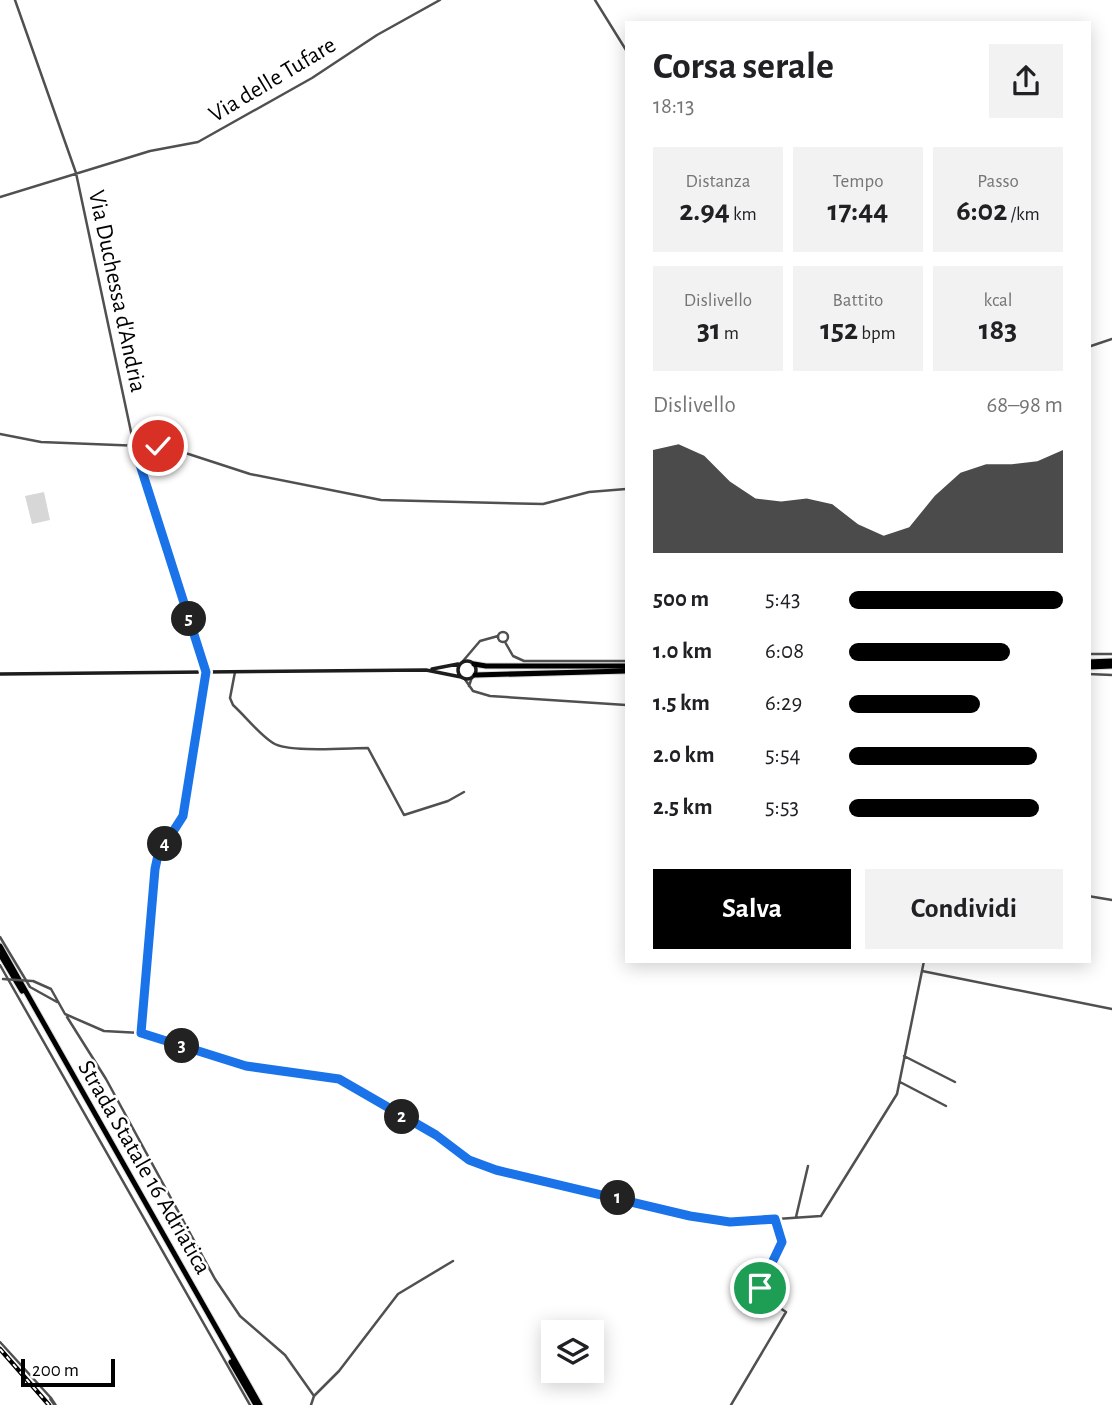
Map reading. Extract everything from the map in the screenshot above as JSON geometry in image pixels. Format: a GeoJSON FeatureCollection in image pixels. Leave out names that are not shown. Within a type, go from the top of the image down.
{"type":"FeatureCollection","features":[{"type":"Feature","properties":{"kind":"highway"},"geometry":{"type":"LineString","coordinates":[[474,664],[625,663]]}},
{"type":"Feature","properties":{"kind":"highway"},"geometry":{"type":"LineString","coordinates":[[1091,664],[1112,664]]}},
{"type":"Feature","properties":{"kind":"highway"},"geometry":{"type":"LineString","coordinates":[[474,676],[625,671]]}},
{"type":"Feature","properties":{"kind":"highway","name":"Strada Statale 16 Adriatica"},"geometry":{"type":"LineString","coordinates":[[0,946],[258,1405]]}},
{"type":"Feature","properties":{"kind":"highway","name":"Strada Statale 16 Adriatica"},"geometry":{"type":"LineString","coordinates":[[0,954],[258,1405]]}},
{"type":"Feature","properties":{"kind":"main road"},"geometry":{"type":"LineString","coordinates":[[0,674],[426,670],[461,662],[474,664],[474,676],[462,678],[426,670]]}},
{"type":"Feature","properties":{"kind":"main road"},"geometry":{"type":"LineString","coordinates":[[461,662],[458,672],[462,678]]}},
{"type":"Feature","properties":{"kind":"street","name":"Via Duchessa d'Andria"},"geometry":{"type":"LineString","coordinates":[[15,0],[76,173],[134,446],[206,672]]}},
{"type":"Feature","properties":{"kind":"street","name":"Via delle Tufare"},"geometry":{"type":"LineString","coordinates":[[76,173],[150,151],[198,142],[312,78],[377,35],[440,0]]}},
{"type":"Feature","properties":{"kind":"street"},"geometry":{"type":"LineString","coordinates":[[595,0],[625,48]]}},
{"type":"Feature","properties":{"kind":"street"},"geometry":{"type":"LineString","coordinates":[[0,197],[76,173]]}},
{"type":"Feature","properties":{"kind":"street"},"geometry":{"type":"LineString","coordinates":[[1091,346],[1112,339]]}},
{"type":"Feature","properties":{"kind":"street"},"geometry":{"type":"LineString","coordinates":[[0,434],[32,442],[167,447],[250,474],[381,500],[543,504],[589,492],[625,489]]}},
{"type":"Feature","properties":{"kind":"street"},"geometry":{"type":"LineString","coordinates":[[461,662],[480,641],[507,634],[505,642]]}},
{"type":"Feature","properties":{"kind":"street"},"geometry":{"type":"LineString","coordinates":[[498,636],[513,656],[524,662],[625,663]]}},
{"type":"Feature","properties":{"kind":"street"},"geometry":{"type":"LineString","coordinates":[[1091,654],[1112,654]]}},
{"type":"Feature","properties":{"kind":"street"},"geometry":{"type":"LineString","coordinates":[[235,671],[230,698],[233,705],[273,743],[284,747],[338,750],[368,748],[404,815],[448,801],[464,792]]}},
{"type":"Feature","properties":{"kind":"street"},"geometry":{"type":"LineString","coordinates":[[141,1033],[155,869],[158,855],[183,816],[206,672]]}},
{"type":"Feature","properties":{"kind":"street"},"geometry":{"type":"LineString","coordinates":[[1091,674],[1112,675]]}},
{"type":"Feature","properties":{"kind":"street"},"geometry":{"type":"LineString","coordinates":[[469,686],[474,676]]}},
{"type":"Feature","properties":{"kind":"street"},"geometry":{"type":"LineString","coordinates":[[462,678],[477,694],[625,705]]}},
{"type":"Feature","properties":{"kind":"street"},"geometry":{"type":"LineString","coordinates":[[1091,896],[1112,900]]}},
{"type":"Feature","properties":{"kind":"street"},"geometry":{"type":"LineString","coordinates":[[0,937],[30,987],[60,1004]]}},
{"type":"Feature","properties":{"kind":"street"},"geometry":{"type":"LineString","coordinates":[[65,1014],[104,1031],[141,1033],[246,1066],[339,1079],[444,1140],[469,1160],[496,1170],[690,1216],[730,1222],[821,1216],[888,1109],[900,1082],[924,963]]}},
{"type":"Feature","properties":{"kind":"street"},"geometry":{"type":"LineString","coordinates":[[0,965],[250,1405]]}},
{"type":"Feature","properties":{"kind":"street"},"geometry":{"type":"LineString","coordinates":[[922,971],[1112,1009]]}},
{"type":"Feature","properties":{"kind":"street"},"geometry":{"type":"LineString","coordinates":[[1,979],[32,981],[46,985],[106,1079],[215,1279],[240,1316],[285,1355],[314,1396]]}},
{"type":"Feature","properties":{"kind":"street"},"geometry":{"type":"LineString","coordinates":[[904,1056],[955,1082]]}},
{"type":"Feature","properties":{"kind":"street"},"geometry":{"type":"LineString","coordinates":[[900,1082],[946,1106]]}},
{"type":"Feature","properties":{"kind":"street"},"geometry":{"type":"LineString","coordinates":[[796,1217],[808,1166]]}},
{"type":"Feature","properties":{"kind":"street"},"geometry":{"type":"LineString","coordinates":[[731,1405],[786,1312],[759,1294],[782,1242],[775,1219]]}},
{"type":"Feature","properties":{"kind":"street"},"geometry":{"type":"LineString","coordinates":[[311,1405],[314,1396],[339,1371],[398,1294],[453,1261]]}},
{"type":"Feature","properties":{"kind":"street"},"geometry":{"type":"LineString","coordinates":[[0,1342],[38,1386],[46,1389],[55,1405]]}},
{"type":"Feature","properties":{"kind":"shaded area"},"geometry":{"type":"Polygon","coordinates":[[[44,492],[50,520],[32,524],[25,496],[44,492]]]}},
{"type":"Feature","properties":{"kind":"railway"},"geometry":{"type":"LineString","coordinates":[[0,1349],[49,1405]]}},
{"type":"Feature","properties":{"kind":"route"},"geometry":{"type":"LineString","coordinates":[[158,446],[134,446],[206,672],[183,816],[158,855],[155,869],[141,1033],[246,1066],[339,1079],[419,1128],[453,1145],[469,1160],[481,1166],[690,1216],[730,1222],[775,1219],[782,1242],[760,1288]]}}]}
